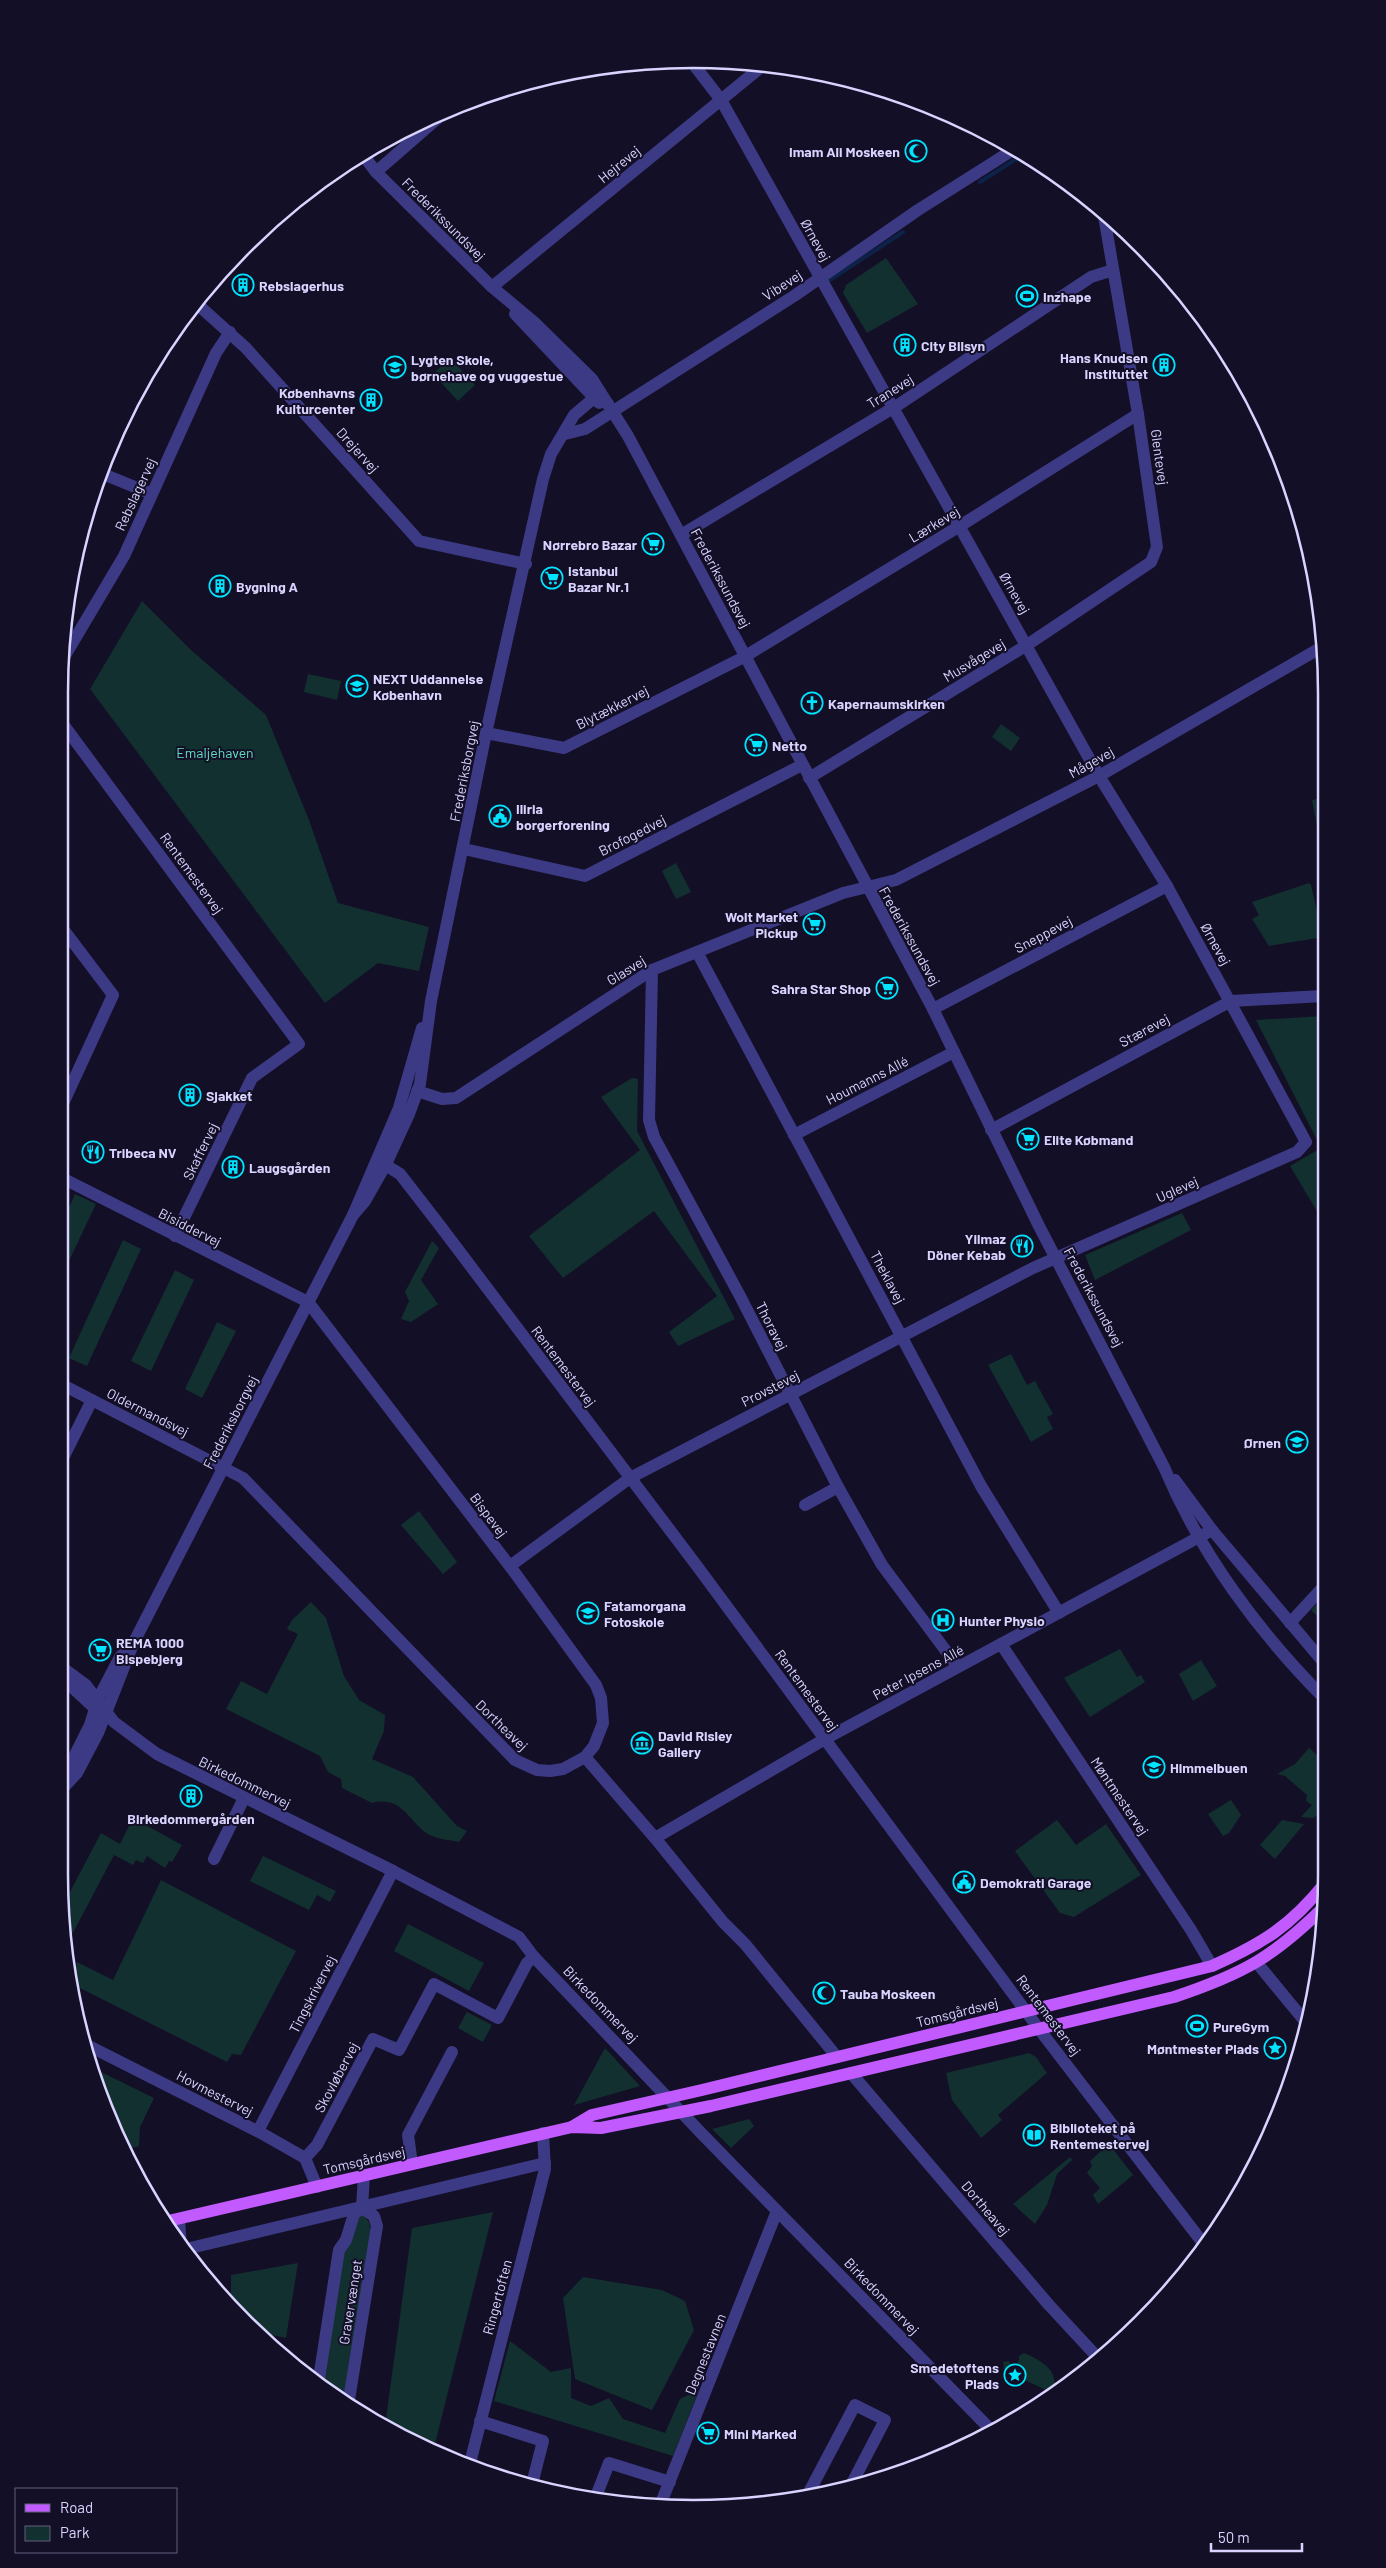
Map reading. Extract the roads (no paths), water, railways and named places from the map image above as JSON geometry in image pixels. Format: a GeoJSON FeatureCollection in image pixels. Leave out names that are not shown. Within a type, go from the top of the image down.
{"type":"FeatureCollection","features":[{"type":"Feature","properties":{"kind":"main road","name":"Tomsgårdsvej"},"geometry":{"type":"LineString","coordinates":[[572,2127],[592,2115],[670,2098],[1212,1966],[1250,1950],[1272,1936],[1291,1920],[1318,1891]]}},
{"type":"Feature","properties":{"kind":"main road","name":"Tomsgårdsvej"},"geometry":{"type":"LineString","coordinates":[[171,2221],[572,2127],[601,2128],[682,2112],[1174,1997],[1227,1979],[1258,1963],[1293,1937],[1317,1914]]}},
{"type":"Feature","properties":{"kind":"street","name":"Ørnevej"},"geometry":{"type":"LineString","coordinates":[[696,68],[721,100],[1099,776],[1167,886],[1306,1142]]}},
{"type":"Feature","properties":{"kind":"street","name":"Hejrevej"},"geometry":{"type":"LineString","coordinates":[[492,287],[756,71]]}},
{"type":"Feature","properties":{"kind":"street"},"geometry":{"type":"LineString","coordinates":[[376,172],[430,126]]}},
{"type":"Feature","properties":{"kind":"street","name":"Vibevej"},"geometry":{"type":"LineString","coordinates":[[610,410],[820,278],[918,210],[1009,153]]}},
{"type":"Feature","properties":{"kind":"street","name":"Frederikssundsvej"},"geometry":{"type":"LineString","coordinates":[[366,160],[376,172],[492,287],[527,328],[594,398]]}},
{"type":"Feature","properties":{"kind":"street","name":"Frederikssundsvej"},"geometry":{"type":"LineString","coordinates":[[362,163],[376,172]]}},
{"type":"Feature","properties":{"kind":"street","name":"Glentevej"},"geometry":{"type":"LineString","coordinates":[[1027,645],[1151,562],[1157,546],[1138,414],[1104,222]]}},
{"type":"Feature","properties":{"kind":"street","name":"Tranevej"},"geometry":{"type":"LineString","coordinates":[[682,535],[894,407],[1091,277],[1113,270]]}},
{"type":"Feature","properties":{"kind":"street","name":"Frederikssundsvej"},"geometry":{"type":"LineString","coordinates":[[492,287],[534,322],[592,379],[620,424],[682,535],[744,657],[932,1009],[991,1130],[1164,1467],[1180,1505],[1198,1538],[1242,1601],[1318,1690]]}},
{"type":"Feature","properties":{"kind":"street","name":"Drejervej"},"geometry":{"type":"LineString","coordinates":[[201,307],[230,332],[419,541],[526,564]]}},
{"type":"Feature","properties":{"kind":"street","name":"Rebslagervej"},"geometry":{"type":"LineString","coordinates":[[69,648],[124,556],[216,353],[230,332]]}},
{"type":"Feature","properties":{"kind":"street"},"geometry":{"type":"LineString","coordinates":[[565,434],[585,429],[610,410],[594,398]]}},
{"type":"Feature","properties":{"kind":"street","name":"Frederiksborgvej"},"geometry":{"type":"LineString","coordinates":[[381,1162],[431,1000],[464,849],[486,733],[526,564],[547,464],[577,411],[594,398]]}},
{"type":"Feature","properties":{"kind":"street","name":"Lærkevej"},"geometry":{"type":"LineString","coordinates":[[744,657],[960,526],[1138,414]]}},
{"type":"Feature","properties":{"kind":"street"},"geometry":{"type":"LineString","coordinates":[[107,476],[152,494]]}},
{"type":"Feature","properties":{"kind":"street","name":"Musvågevej"},"geometry":{"type":"LineString","coordinates":[[809,778],[1027,645]]}},
{"type":"Feature","properties":{"kind":"street","name":"Mågevej"},"geometry":{"type":"LineString","coordinates":[[866,888],[896,880],[1099,776],[1317,650]]}},
{"type":"Feature","properties":{"kind":"street","name":"Blytækkervej"},"geometry":{"type":"LineString","coordinates":[[486,733],[564,748],[744,657]]}},
{"type":"Feature","properties":{"kind":"street","name":"Rentemestervej"},"geometry":{"type":"LineString","coordinates":[[68,731],[299,1044]]}},
{"type":"Feature","properties":{"kind":"street","name":"Brofogedvej"},"geometry":{"type":"LineString","coordinates":[[464,849],[585,876],[802,764]]}},
{"type":"Feature","properties":{"kind":"street","name":"Sneppevej"},"geometry":{"type":"LineString","coordinates":[[932,1009],[1167,886]]}},
{"type":"Feature","properties":{"kind":"street","name":"Glasvej"},"geometry":{"type":"LineString","coordinates":[[417,1091],[442,1099],[456,1098],[652,970],[843,894],[866,888]]}},
{"type":"Feature","properties":{"kind":"street"},"geometry":{"type":"LineString","coordinates":[[68,935],[114,995],[68,1093]]}},
{"type":"Feature","properties":{"kind":"street","name":"Theklavej"},"geometry":{"type":"LineString","coordinates":[[697,952],[981,1486],[1059,1613]]}},
{"type":"Feature","properties":{"kind":"street","name":"Thoravej"},"geometry":{"type":"LineString","coordinates":[[652,970],[649,1120],[654,1137],[740,1296],[838,1487],[882,1565],[958,1667]]}},
{"type":"Feature","properties":{"kind":"street","name":"Stærevej"},"geometry":{"type":"LineString","coordinates":[[991,1130],[1231,1001],[1318,996]]}},
{"type":"Feature","properties":{"kind":"street","name":"Frederiksborgvej"},"geometry":{"type":"LineString","coordinates":[[68,1781],[77,1773],[102,1725],[100,1706],[128,1662],[133,1644],[353,1215],[358,1198],[410,1114],[422,1075],[431,1000]]}},
{"type":"Feature","properties":{"kind":"street","name":"Skaffervej"},"geometry":{"type":"LineString","coordinates":[[175,1236],[252,1078],[299,1044]]}},
{"type":"Feature","properties":{"kind":"street","name":"Houmanns Allé"},"geometry":{"type":"LineString","coordinates":[[794,1135],[954,1052]]}},
{"type":"Feature","properties":{"kind":"street","name":"Uglevej"},"geometry":{"type":"LineString","coordinates":[[1056,1258],[1297,1152],[1306,1142]]}},
{"type":"Feature","properties":{"kind":"street","name":"Rentemestervej"},"geometry":{"type":"LineString","coordinates":[[381,1162],[400,1174],[438,1223],[825,1739],[1025,2011],[1201,2240]]}},
{"type":"Feature","properties":{"kind":"street","name":"Bisiddervej"},"geometry":{"type":"LineString","coordinates":[[68,1181],[308,1302]]}},
{"type":"Feature","properties":{"kind":"street","name":"Provstevej"},"geometry":{"type":"LineString","coordinates":[[510,1566],[630,1478],[1056,1258]]}},
{"type":"Feature","properties":{"kind":"street","name":"Bispevej"},"geometry":{"type":"LineString","coordinates":[[308,1302],[510,1566],[596,1685],[601,1698],[603,1723],[600,1735],[585,1757]]}},
{"type":"Feature","properties":{"kind":"street","name":"Oldermandsvej"},"geometry":{"type":"LineString","coordinates":[[68,1388],[224,1468]]}},
{"type":"Feature","properties":{"kind":"street"},"geometry":{"type":"LineString","coordinates":[[68,1450],[92,1400]]}},
{"type":"Feature","properties":{"kind":"street","name":"Frederikssundsvej"},"geometry":{"type":"LineString","coordinates":[[1164,1467],[1212,1530],[1318,1656]]}},
{"type":"Feature","properties":{"kind":"street","name":"Dortheavej"},"geometry":{"type":"LineString","coordinates":[[224,1468],[243,1478],[515,1760],[537,1770],[550,1771],[564,1769],[585,1757]]}},
{"type":"Feature","properties":{"kind":"street"},"geometry":{"type":"LineString","coordinates":[[804,1505],[838,1487]]}},
{"type":"Feature","properties":{"kind":"street","name":"Peter Ipsens Allé"},"geometry":{"type":"LineString","coordinates":[[655,1838],[825,1739],[1212,1530]]}},
{"type":"Feature","properties":{"kind":"street"},"geometry":{"type":"LineString","coordinates":[[1290,1623],[1318,1593]]}},
{"type":"Feature","properties":{"kind":"street","name":"Møntmestervej"},"geometry":{"type":"LineString","coordinates":[[1001,1644],[1191,1930],[1212,1966]]}},
{"type":"Feature","properties":{"kind":"street"},"geometry":{"type":"LineString","coordinates":[[68,1672],[81,1681],[100,1706]]}},
{"type":"Feature","properties":{"kind":"street"},"geometry":{"type":"LineString","coordinates":[[68,1682],[100,1706]]}},
{"type":"Feature","properties":{"kind":"street","name":"Birkedommervej"},"geometry":{"type":"LineString","coordinates":[[100,1706],[114,1722],[157,1754],[393,1871],[519,1937],[534,1957],[682,2112],[988,2427]]}},
{"type":"Feature","properties":{"kind":"street"},"geometry":{"type":"LineString","coordinates":[[585,1757],[655,1838],[837,2057]]}},
{"type":"Feature","properties":{"kind":"street"},"geometry":{"type":"LineString","coordinates":[[214,1859],[244,1798]]}},
{"type":"Feature","properties":{"kind":"street","name":"Tingskrivervej"},"geometry":{"type":"LineString","coordinates":[[258,2131],[393,1871]]}},
{"type":"Feature","properties":{"kind":"street","name":"Skovløbervej"},"geometry":{"type":"LineString","coordinates":[[305,2158],[317,2145],[373,2039],[399,2050],[434,1984],[498,2018],[528,1964],[534,1957]]}},
{"type":"Feature","properties":{"kind":"street"},"geometry":{"type":"LineString","coordinates":[[1258,1963],[1269,1980],[1301,2017]]}},
{"type":"Feature","properties":{"kind":"street","name":"Hovmestervej"},"geometry":{"type":"LineString","coordinates":[[92,2048],[258,2131],[305,2158]]}},
{"type":"Feature","properties":{"kind":"street"},"geometry":{"type":"LineString","coordinates":[[412,2164],[408,2135],[452,2052]]}},
{"type":"Feature","properties":{"kind":"street","name":"Dortheavej"},"geometry":{"type":"LineString","coordinates":[[851,2073],[1049,2305],[1094,2354]]}},
{"type":"Feature","properties":{"kind":"street","name":"Ringertoften"},"geometry":{"type":"LineString","coordinates":[[471,2459],[530,2232],[545,2163],[544,2133]]}},
{"type":"Feature","properties":{"kind":"street"},"geometry":{"type":"LineString","coordinates":[[305,2158],[317,2187]]}},
{"type":"Feature","properties":{"kind":"street"},"geometry":{"type":"LineString","coordinates":[[191,2248],[545,2163]]}},
{"type":"Feature","properties":{"kind":"street","name":"Gravervænget"},"geometry":{"type":"LineString","coordinates":[[319,2376],[339,2250],[346,2240],[354,2214],[362,2208],[364,2175]]}},
{"type":"Feature","properties":{"kind":"street","name":"Gravervænget"},"geometry":{"type":"LineString","coordinates":[[349,2398],[377,2226],[374,2216],[362,2208]]}},
{"type":"Feature","properties":{"kind":"street","name":"Degnestavnen"},"geometry":{"type":"LineString","coordinates":[[663,2499],[777,2211]]}},
{"type":"Feature","properties":{"kind":"street"},"geometry":{"type":"LineString","coordinates":[[179,2219],[180,2233]]}},
{"type":"Feature","properties":{"kind":"street"},"geometry":{"type":"LineString","coordinates":[[811,2489],[855,2405],[885,2420],[853,2479]]}},
{"type":"Feature","properties":{"kind":"street"},"geometry":{"type":"LineString","coordinates":[[480,2421],[542,2441],[533,2479]]}},
{"type":"Feature","properties":{"kind":"street"},"geometry":{"type":"LineString","coordinates":[[596,2492],[609,2463],[670,2482]]}},
{"type":"Feature","properties":{"kind":"waterway"},"geometry":{"type":"LineString","coordinates":[[980,182],[1017,158]]}},
{"type":"Feature","properties":{"kind":"waterway"},"geometry":{"type":"LineString","coordinates":[[830,280],[903,232]]}},
{"type":"Feature","properties":{"kind":"place","name":"Imam Ali Moskeen"},"geometry":{"type":"Point","coordinates":[916,151]}},
{"type":"Feature","properties":{"kind":"place","name":"Rebslagerhus"},"geometry":{"type":"Point","coordinates":[243,285]}},
{"type":"Feature","properties":{"kind":"place","name":"Inzhape"},"geometry":{"type":"Point","coordinates":[1027,296]}},
{"type":"Feature","properties":{"kind":"place","name":"City Bilsyn"},"geometry":{"type":"Point","coordinates":[905,345]}},
{"type":"Feature","properties":{"kind":"place","name":"Hans Knudsen Instituttet"},"geometry":{"type":"Point","coordinates":[1164,365]}},
{"type":"Feature","properties":{"kind":"place","name":"Lygten Skole, børnehave og vuggestue"},"geometry":{"type":"Point","coordinates":[395,367]}},
{"type":"Feature","properties":{"kind":"place","name":"Københavns Kulturcenter"},"geometry":{"type":"Point","coordinates":[371,400]}},
{"type":"Feature","properties":{"kind":"place","name":"Nørrebro Bazar"},"geometry":{"type":"Point","coordinates":[653,544]}},
{"type":"Feature","properties":{"kind":"place","name":"Istanbul Bazar Nr.1"},"geometry":{"type":"Point","coordinates":[552,578]}},
{"type":"Feature","properties":{"kind":"place","name":"Bygning A"},"geometry":{"type":"Point","coordinates":[220,586]}},
{"type":"Feature","properties":{"kind":"place","name":"NEXT Uddannelse København"},"geometry":{"type":"Point","coordinates":[357,686]}},
{"type":"Feature","properties":{"kind":"place","name":"Kapernaumskirken"},"geometry":{"type":"Point","coordinates":[812,703]}},
{"type":"Feature","properties":{"kind":"place","name":"Netto"},"geometry":{"type":"Point","coordinates":[756,745]}},
{"type":"Feature","properties":{"kind":"place","name":"Iliria borgerforening"},"geometry":{"type":"Point","coordinates":[500,816]}},
{"type":"Feature","properties":{"kind":"place","name":"Wolt Market Pickup"},"geometry":{"type":"Point","coordinates":[814,924]}},
{"type":"Feature","properties":{"kind":"place","name":"Sahra Star Shop"},"geometry":{"type":"Point","coordinates":[887,988]}},
{"type":"Feature","properties":{"kind":"place","name":"Sjakket"},"geometry":{"type":"Point","coordinates":[190,1095]}},
{"type":"Feature","properties":{"kind":"place","name":"Elite Købmand"},"geometry":{"type":"Point","coordinates":[1028,1139]}},
{"type":"Feature","properties":{"kind":"place","name":"Tribeca NV"},"geometry":{"type":"Point","coordinates":[93,1152]}},
{"type":"Feature","properties":{"kind":"place","name":"Laugsgården"},"geometry":{"type":"Point","coordinates":[233,1167]}},
{"type":"Feature","properties":{"kind":"place","name":"Yilmaz Döner Kebab"},"geometry":{"type":"Point","coordinates":[1022,1246]}},
{"type":"Feature","properties":{"kind":"place","name":"Ørnen"},"geometry":{"type":"Point","coordinates":[1297,1442]}},
{"type":"Feature","properties":{"kind":"place","name":"Fatamorgana Fotoskole"},"geometry":{"type":"Point","coordinates":[588,1613]}},
{"type":"Feature","properties":{"kind":"place","name":"Hunter Physio"},"geometry":{"type":"Point","coordinates":[943,1620]}},
{"type":"Feature","properties":{"kind":"place","name":"REMA 1000 Bispebjerg"},"geometry":{"type":"Point","coordinates":[100,1650]}},
{"type":"Feature","properties":{"kind":"place","name":"David Risley Gallery"},"geometry":{"type":"Point","coordinates":[642,1743]}},
{"type":"Feature","properties":{"kind":"place","name":"Himmelbuen"},"geometry":{"type":"Point","coordinates":[1154,1767]}},
{"type":"Feature","properties":{"kind":"place","name":"Birkedommergården"},"geometry":{"type":"Point","coordinates":[191,1796]}},
{"type":"Feature","properties":{"kind":"place","name":"Demokrati Garage"},"geometry":{"type":"Point","coordinates":[964,1882]}},
{"type":"Feature","properties":{"kind":"place","name":"Tauba Moskeen"},"geometry":{"type":"Point","coordinates":[824,1993]}},
{"type":"Feature","properties":{"kind":"place","name":"PureGym"},"geometry":{"type":"Point","coordinates":[1197,2026]}},
{"type":"Feature","properties":{"kind":"place","name":"Møntmester Plads"},"geometry":{"type":"Point","coordinates":[1275,2048]}},
{"type":"Feature","properties":{"kind":"place","name":"Biblioteket på Rentemestervej"},"geometry":{"type":"Point","coordinates":[1034,2135]}},
{"type":"Feature","properties":{"kind":"place","name":"Smedetoftens Plads"},"geometry":{"type":"Point","coordinates":[1015,2375]}},
{"type":"Feature","properties":{"kind":"place","name":"Mini Marked"},"geometry":{"type":"Point","coordinates":[708,2433]}},
{"type":"Feature","properties":{"kind":"park label","name":"Emaljehaven"},"geometry":{"type":"Point","coordinates":[215,752]}}]}
